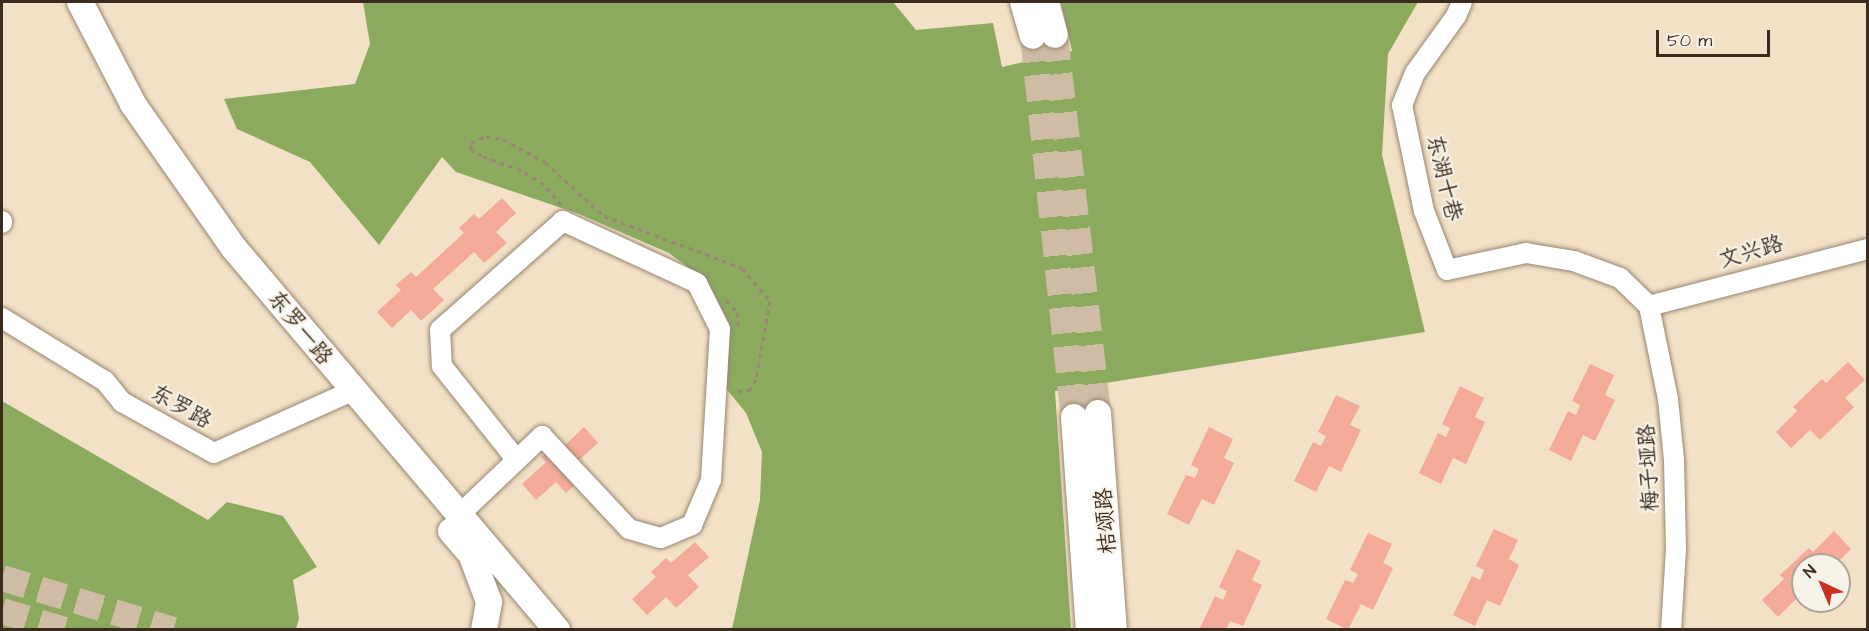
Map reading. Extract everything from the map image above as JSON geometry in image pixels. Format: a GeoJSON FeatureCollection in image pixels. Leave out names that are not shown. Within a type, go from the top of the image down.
{"type":"FeatureCollection","features":[{"type":"Feature","properties":{"kind":"main road","name":"东罗一路"},"geometry":{"type":"LineString","coordinates":[[65,2],[121,111],[173,189],[344,394],[471,554],[489,602],[484,630]]}},
{"type":"Feature","properties":{"kind":"main road","name":"东罗一路"},"geometry":{"type":"LineString","coordinates":[[80,2],[133,104],[185,182],[344,394],[459,515],[556,630]]}},
{"type":"Feature","properties":{"kind":"main road"},"geometry":{"type":"LineString","coordinates":[[1023,2],[1044,36],[1046,2]]}},
{"type":"Feature","properties":{"kind":"main road","name":"桔颂路"},"geometry":{"type":"LineString","coordinates":[[1089,630],[1086,415],[1114,630]]}},
{"type":"Feature","properties":{"kind":"street","name":"东湖十巷"},"geometry":{"type":"LineString","coordinates":[[1461,2],[1456,16],[1415,73],[1402,105],[1424,211],[1447,270],[1526,253],[1574,261],[1620,278],[1649,306]]}},
{"type":"Feature","properties":{"kind":"street"},"geometry":{"type":"LineString","coordinates":[[459,515],[542,435],[628,529],[661,537],[692,525],[711,480],[720,329],[697,283],[563,221],[440,330],[442,366],[516,459]]}},
{"type":"Feature","properties":{"kind":"street","name":"文兴路"},"geometry":{"type":"LineString","coordinates":[[1649,306],[1868,249]]}},
{"type":"Feature","properties":{"kind":"street","name":"梅子垭路"},"geometry":{"type":"LineString","coordinates":[[1649,306],[1668,399],[1674,460],[1676,549],[1671,630]]}},
{"type":"Feature","properties":{"kind":"street","name":"东罗路"},"geometry":{"type":"LineString","coordinates":[[2,318],[105,381],[122,402],[214,453],[344,394]]}},
{"type":"Feature","properties":{"kind":"green space"},"geometry":{"type":"Polygon","coordinates":[[[363,2],[893,2],[916,30],[993,23],[1002,67],[1072,51],[1061,2],[1418,2],[1388,54],[1382,155],[1425,332],[1055,391],[1071,629],[732,629],[760,500],[762,452],[746,413],[725,387],[704,286],[689,268],[669,253],[579,214],[456,172],[442,157],[379,245],[310,162],[237,129],[224,99],[355,84],[370,44],[363,2]]]}},
{"type":"Feature","properties":{"kind":"green space"},"geometry":{"type":"Polygon","coordinates":[[[2,401],[208,520],[227,502],[283,516],[317,567],[293,580],[299,618],[296,629],[2,629],[2,401]]]}},
{"type":"Feature","properties":{"kind":"building"},"geometry":{"type":"Polygon","coordinates":[[[502,198],[516,213],[496,232],[507,243],[484,263],[474,252],[433,289],[444,300],[421,321],[411,310],[392,328],[377,312],[401,290],[396,285],[411,272],[416,277],[464,233],[459,228],[474,214],[479,219],[502,198]]]}},
{"type":"Feature","properties":{"kind":"building"},"geometry":{"type":"Polygon","coordinates":[[[1848,362],[1865,380],[1845,398],[1854,407],[1820,440],[1810,430],[1791,448],[1776,432],[1797,411],[1793,407],[1822,379],[1826,383],[1848,362]]]}},
{"type":"Feature","properties":{"kind":"building"},"geometry":{"type":"Polygon","coordinates":[[[1590,364],[1614,375],[1605,395],[1615,400],[1595,441],[1583,435],[1571,461],[1549,450],[1568,411],[1576,415],[1580,405],[1572,401],[1590,364]]]}},
{"type":"Feature","properties":{"kind":"building"},"geometry":{"type":"Polygon","coordinates":[[[1460,386],[1484,398],[1475,417],[1485,422],[1466,464],[1453,458],[1441,484],[1419,473],[1438,433],[1446,437],[1450,428],[1442,424],[1460,386]]]}},
{"type":"Feature","properties":{"kind":"building"},"geometry":{"type":"Polygon","coordinates":[[[1336,395],[1360,406],[1350,425],[1361,430],[1341,472],[1329,466],[1316,492],[1294,481],[1313,442],[1321,446],[1326,436],[1318,432],[1336,395]]]}},
{"type":"Feature","properties":{"kind":"building"},"geometry":{"type":"Polygon","coordinates":[[[584,427],[598,443],[578,461],[589,472],[566,493],[556,482],[536,500],[522,484],[546,462],[541,457],[556,444],[561,449],[584,427]]]}},
{"type":"Feature","properties":{"kind":"building"},"geometry":{"type":"Polygon","coordinates":[[[1209,427],[1233,439],[1224,458],[1234,463],[1214,505],[1202,499],[1189,525],[1167,514],[1186,475],[1195,478],[1199,469],[1191,465],[1209,427]]]}},
{"type":"Feature","properties":{"kind":"building"},"geometry":{"type":"Polygon","coordinates":[[[1494,529],[1518,540],[1509,559],[1519,565],[1500,606],[1487,600],[1475,626],[1453,615],[1472,576],[1480,580],[1484,570],[1476,566],[1494,529]]]}},
{"type":"Feature","properties":{"kind":"building"},"geometry":{"type":"Polygon","coordinates":[[[1834,531],[1851,549],[1847,553],[1804,553],[1809,548],[1813,552],[1834,531]]]}},
{"type":"Feature","properties":{"kind":"building"},"geometry":{"type":"Polygon","coordinates":[[[1368,533],[1392,544],[1383,563],[1393,568],[1373,610],[1361,604],[1348,630],[1326,619],[1345,580],[1353,583],[1358,574],[1350,570],[1368,533]]]}},
{"type":"Feature","properties":{"kind":"building"},"geometry":{"type":"Polygon","coordinates":[[[695,542],[709,557],[688,575],[699,587],[676,608],[666,597],[647,615],[632,599],[656,577],[651,572],[666,558],[671,563],[695,542]]]}},
{"type":"Feature","properties":{"kind":"building"},"geometry":{"type":"Polygon","coordinates":[[[1237,549],[1261,561],[1252,580],[1262,585],[1243,626],[1230,621],[1226,630],[1199,630],[1215,596],[1223,600],[1227,591],[1219,587],[1237,549]]]}},
{"type":"Feature","properties":{"kind":"building"},"geometry":{"type":"Polygon","coordinates":[[[1791,565],[1791,604],[1778,617],[1762,600],[1784,579],[1780,575],[1791,565]]]}},
{"type":"Feature","properties":{"kind":"tunnel"},"geometry":{"type":"LineString","coordinates":[[1055,35],[1098,413]]}},
{"type":"Feature","properties":{"kind":"tunnel"},"geometry":{"type":"LineString","coordinates":[[1033,36],[1074,417]]}},
{"type":"Feature","properties":{"kind":"tunnel"},"geometry":{"type":"LineString","coordinates":[[2,578],[173,630]]}},
{"type":"Feature","properties":{"kind":"tunnel"},"geometry":{"type":"LineString","coordinates":[[2,611],[65,630]]}}]}
